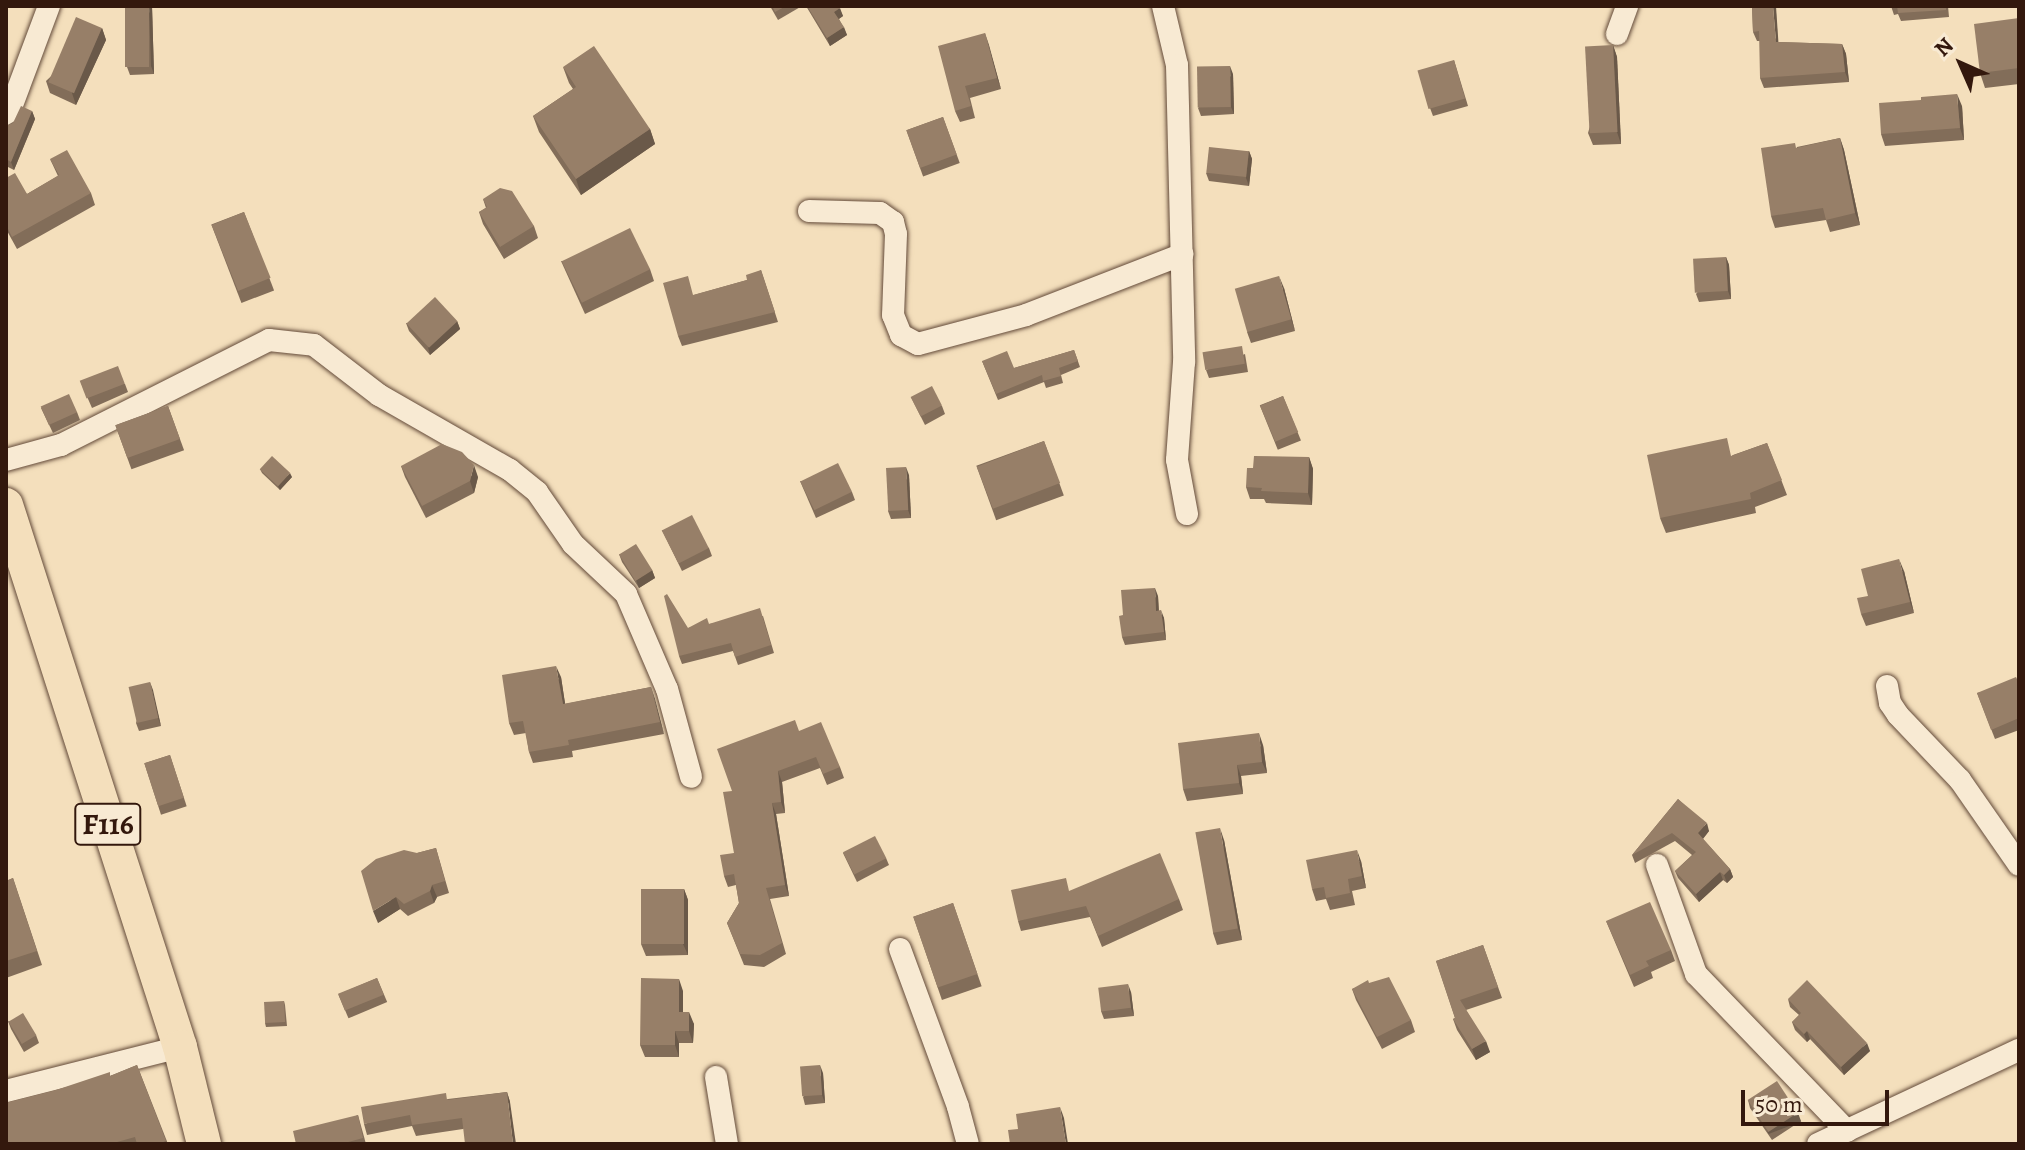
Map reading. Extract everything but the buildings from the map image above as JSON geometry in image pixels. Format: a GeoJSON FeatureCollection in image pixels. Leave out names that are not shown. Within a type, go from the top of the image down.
{"type":"FeatureCollection","features":[{"type":"Feature","properties":{"kind":"main road","name":"F116"},"geometry":{"type":"LineString","coordinates":[[6,505],[180,1047],[204,1144]]}},
{"type":"Feature","properties":{"kind":"street"},"geometry":{"type":"LineString","coordinates":[[6,121],[49,6]]}},
{"type":"Feature","properties":{"kind":"street"},"geometry":{"type":"LineString","coordinates":[[1163,6],[1177,65],[1184,362],[1177,460],[1187,514]]}},
{"type":"Feature","properties":{"kind":"street"},"geometry":{"type":"LineString","coordinates":[[1617,34],[1627,6]]}},
{"type":"Feature","properties":{"kind":"street"},"geometry":{"type":"LineString","coordinates":[[809,211],[880,213],[893,222],[896,234],[893,315],[901,335],[918,344],[1026,315],[1183,254]]}},
{"type":"Feature","properties":{"kind":"street"},"geometry":{"type":"LineString","coordinates":[[6,460],[61,445],[269,340],[314,345],[379,395],[510,470],[537,492],[573,544],[626,594],[667,689],[691,777]]}},
{"type":"Feature","properties":{"kind":"street"},"geometry":{"type":"LineString","coordinates":[[1887,686],[1890,703],[1898,715],[1960,780],[2019,865]]}},
{"type":"Feature","properties":{"kind":"street"},"geometry":{"type":"LineString","coordinates":[[1657,865],[1696,974],[1847,1131]]}},
{"type":"Feature","properties":{"kind":"street"},"geometry":{"type":"LineString","coordinates":[[900,949],[958,1107],[968,1144]]}},
{"type":"Feature","properties":{"kind":"street"},"geometry":{"type":"LineString","coordinates":[[6,1091],[180,1047]]}},
{"type":"Feature","properties":{"kind":"street"},"geometry":{"type":"LineString","coordinates":[[1818,1144],[2019,1050]]}},
{"type":"Feature","properties":{"kind":"street"},"geometry":{"type":"LineString","coordinates":[[716,1077],[727,1144]]}}]}
